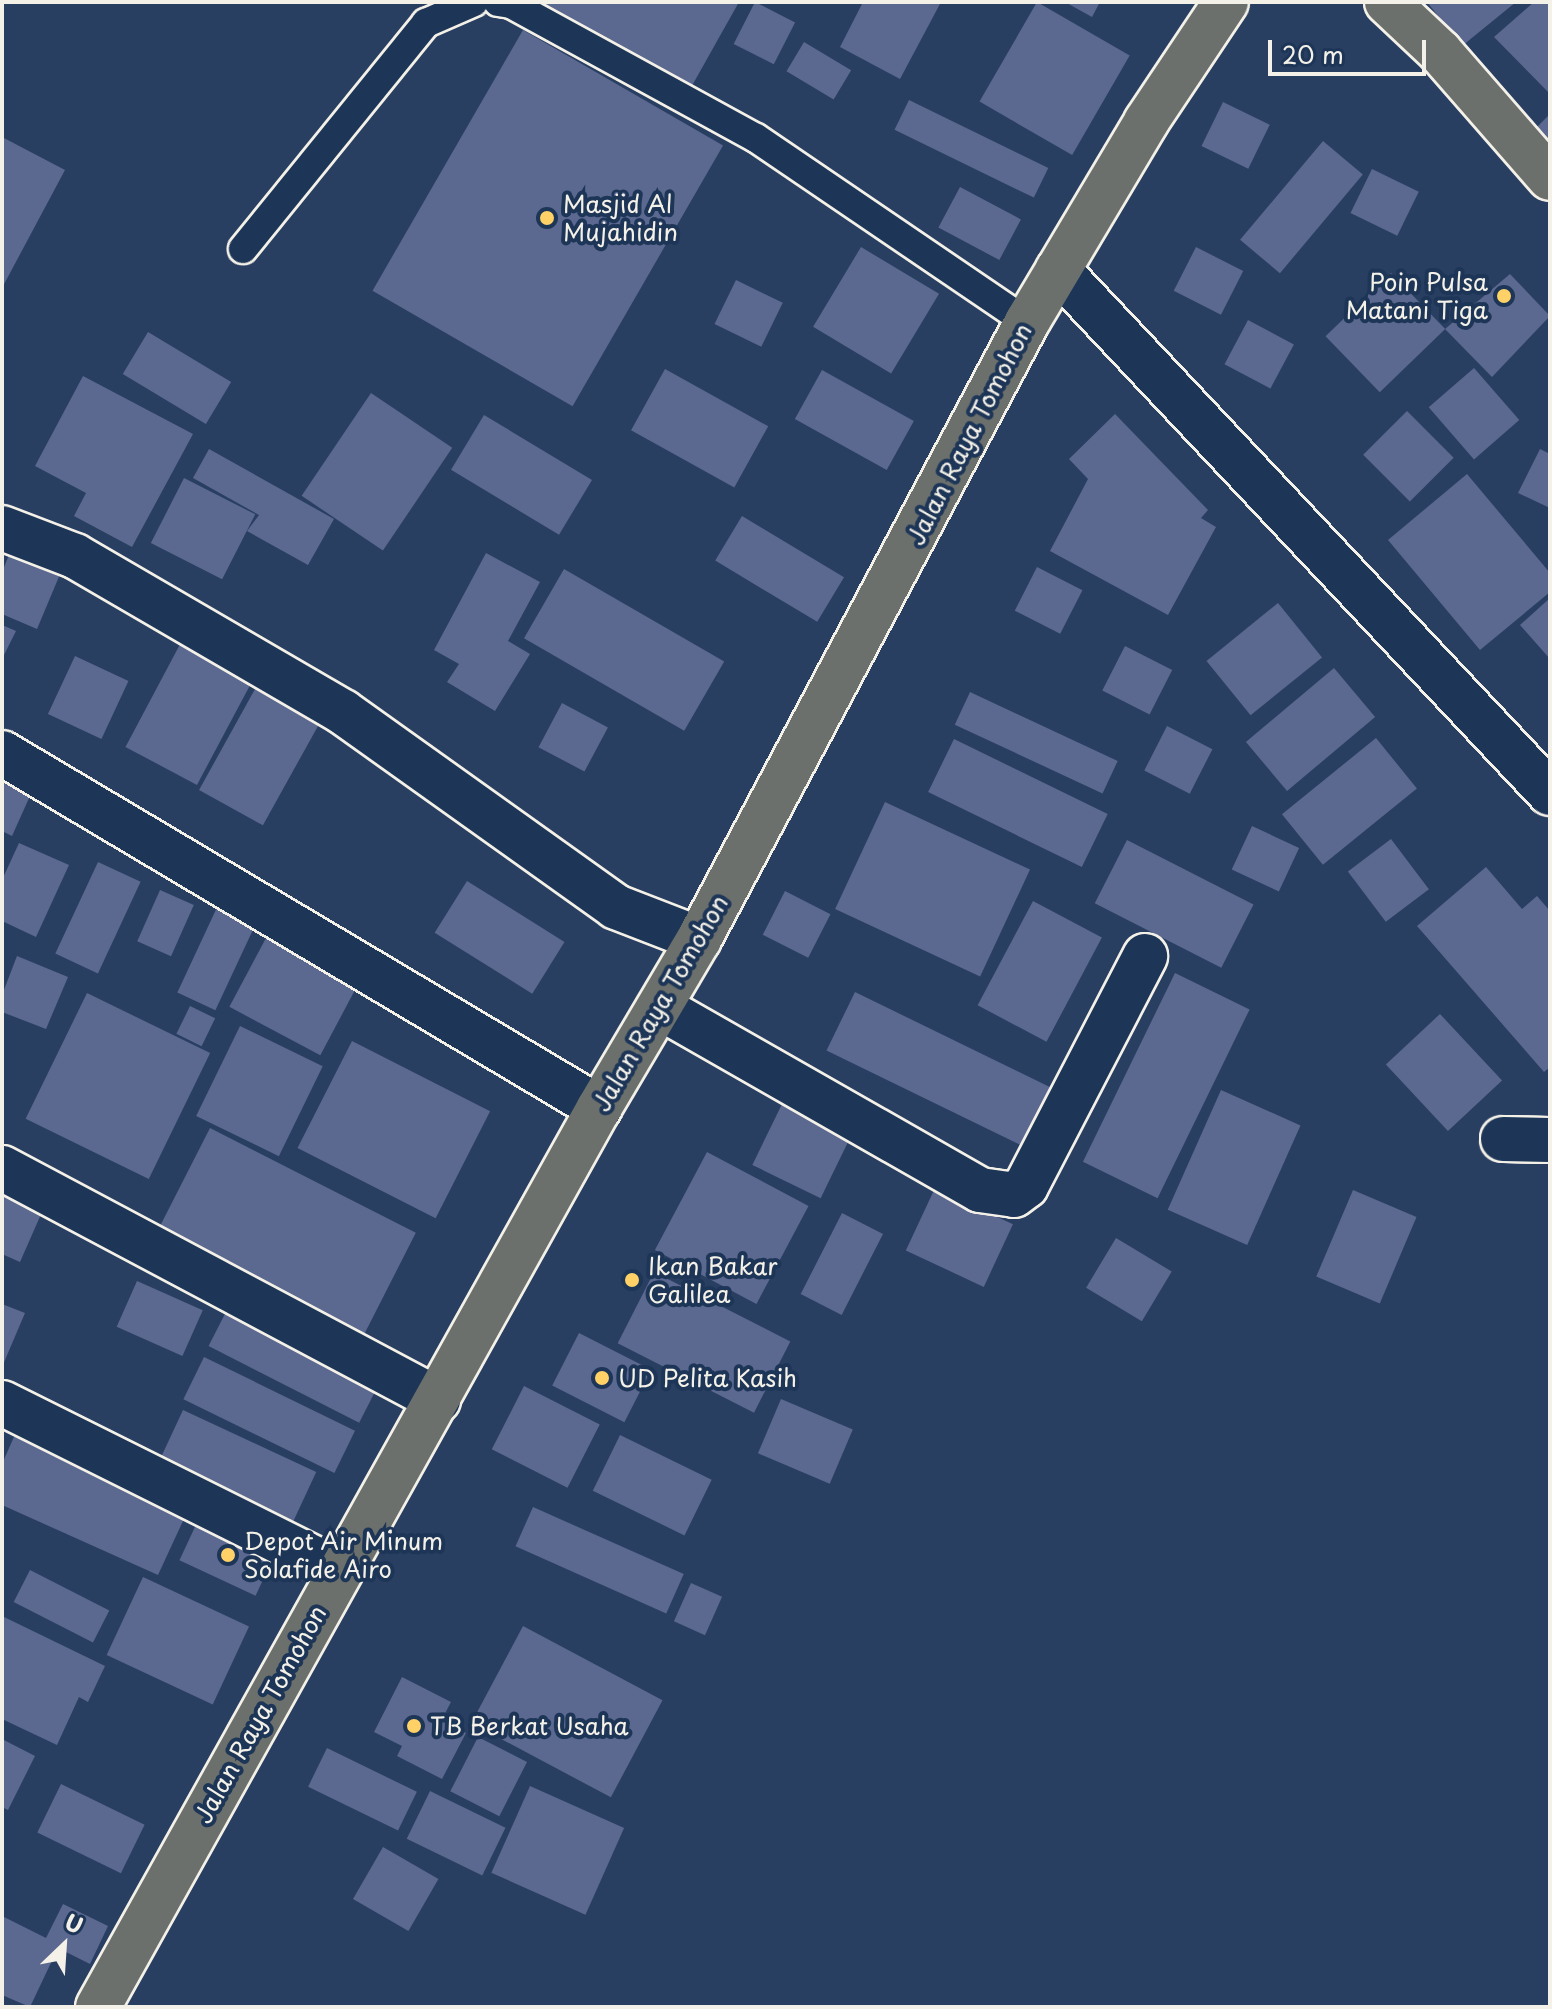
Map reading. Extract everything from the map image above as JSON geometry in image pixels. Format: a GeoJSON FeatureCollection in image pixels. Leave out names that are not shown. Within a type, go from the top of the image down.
{"type":"FeatureCollection","features":[{"type":"Feature","properties":{"kind":"highway","name":"Jalan Raya Tomohon"},"geometry":{"type":"LineString","coordinates":[[98,2007],[599,1108],[661,1008],[1027,322],[1226,2]]}},
{"type":"Feature","properties":{"kind":"highway"},"geometry":{"type":"LineString","coordinates":[[1387,2],[1440,52],[1550,178]]}},
{"type":"Feature","properties":{"kind":"street"},"geometry":{"type":"LineString","coordinates":[[1058,270],[1550,793]]}},
{"type":"Feature","properties":{"kind":"street"},"geometry":{"type":"LineString","coordinates":[[2,528],[75,556],[343,712],[616,907],[699,939]]}},
{"type":"Feature","properties":{"kind":"street"},"geometry":{"type":"LineString","coordinates":[[2,753],[599,1108]]}},
{"type":"Feature","properties":{"kind":"street"},"geometry":{"type":"LineString","coordinates":[[661,1008],[980,1190],[1014,1195],[1026,1186],[1145,956]]}},
{"type":"Feature","properties":{"kind":"street"},"geometry":{"type":"LineString","coordinates":[[1503,1139],[1550,1140]]}},
{"type":"Feature","properties":{"kind":"street"},"geometry":{"type":"LineString","coordinates":[[2,1168],[438,1400]]}},
{"type":"Feature","properties":{"kind":"street"},"geometry":{"type":"LineString","coordinates":[[2,1403],[339,1571]]}},
{"type":"Feature","properties":{"kind":"lane"},"geometry":{"type":"LineString","coordinates":[[243,249],[426,23],[474,2]]}},
{"type":"Feature","properties":{"kind":"lane"},"geometry":{"type":"LineString","coordinates":[[498,2],[511,4],[756,138],[1027,322]]}},
{"type":"Feature","properties":{"kind":"building"},"geometry":{"type":"Polygon","coordinates":[[[535,2],[739,2],[689,91],[535,2]]]}},
{"type":"Feature","properties":{"kind":"building"},"geometry":{"type":"Polygon","coordinates":[[[755,2],[795,22],[774,64],[734,44],[755,2]]]}},
{"type":"Feature","properties":{"kind":"building"},"geometry":{"type":"Polygon","coordinates":[[[863,2],[941,2],[900,79],[840,47],[863,2]]]}},
{"type":"Feature","properties":{"kind":"building"},"geometry":{"type":"Polygon","coordinates":[[[1037,2],[1130,56],[1072,155],[980,102],[1037,2]]]}},
{"type":"Feature","properties":{"kind":"building"},"geometry":{"type":"Polygon","coordinates":[[[1065,2],[1100,2],[1092,17],[1065,2]]]}},
{"type":"Feature","properties":{"kind":"building"},"geometry":{"type":"Polygon","coordinates":[[[1427,2],[1516,2],[1462,46],[1427,2]]]}},
{"type":"Feature","properties":{"kind":"building"},"geometry":{"type":"Polygon","coordinates":[[[1534,2],[1550,2],[1550,94],[1494,37],[1534,2]]]}},
{"type":"Feature","properties":{"kind":"building","name":"Masjid Al Mujahidin"},"geometry":{"type":"Polygon","coordinates":[[[523,30],[723,146],[573,406],[373,291],[523,30]]]}},
{"type":"Feature","properties":{"kind":"building"},"geometry":{"type":"Polygon","coordinates":[[[804,42],[851,70],[834,99],[786,71],[804,42]]]}},
{"type":"Feature","properties":{"kind":"building"},"geometry":{"type":"Polygon","coordinates":[[[909,100],[1048,168],[1034,198],[895,130],[909,100]]]}},
{"type":"Feature","properties":{"kind":"building"},"geometry":{"type":"Polygon","coordinates":[[[1223,102],[1270,125],[1248,169],[1202,146],[1223,102]]]}},
{"type":"Feature","properties":{"kind":"building"},"geometry":{"type":"Polygon","coordinates":[[[1550,114],[1550,156],[1529,135],[1550,114]]]}},
{"type":"Feature","properties":{"kind":"building"},"geometry":{"type":"Polygon","coordinates":[[[2,137],[65,170],[2,288],[2,137]]]}},
{"type":"Feature","properties":{"kind":"building"},"geometry":{"type":"Polygon","coordinates":[[[1323,141],[1363,174],[1280,273],[1240,240],[1323,141]]]}},
{"type":"Feature","properties":{"kind":"building"},"geometry":{"type":"Polygon","coordinates":[[[1372,169],[1419,192],[1397,236],[1351,213],[1372,169]]]}},
{"type":"Feature","properties":{"kind":"building"},"geometry":{"type":"Polygon","coordinates":[[[960,187],[1021,219],[999,260],[938,228],[960,187]]]}},
{"type":"Feature","properties":{"kind":"building"},"geometry":{"type":"Polygon","coordinates":[[[861,247],[939,294],[891,374],[813,327],[861,247]]]}},
{"type":"Feature","properties":{"kind":"building"},"geometry":{"type":"Polygon","coordinates":[[[1196,247],[1243,271],[1221,315],[1174,291],[1196,247]]]}},
{"type":"Feature","properties":{"kind":"building"},"geometry":{"type":"Polygon","coordinates":[[[1391,273],[1445,329],[1380,392],[1326,336],[1391,273]]]}},
{"type":"Feature","properties":{"kind":"building"},"geometry":{"type":"Polygon","coordinates":[[[1510,274],[1550,316],[1492,377],[1445,329],[1510,274]]]}},
{"type":"Feature","properties":{"kind":"building"},"geometry":{"type":"Polygon","coordinates":[[[736,280],[783,303],[761,347],[715,324],[736,280]]]}},
{"type":"Feature","properties":{"kind":"building"},"geometry":{"type":"Polygon","coordinates":[[[1248,320],[1294,344],[1270,389],[1225,364],[1248,320]]]}},
{"type":"Feature","properties":{"kind":"building"},"geometry":{"type":"Polygon","coordinates":[[[148,332],[231,382],[206,424],[123,374],[148,332]]]}},
{"type":"Feature","properties":{"kind":"building"},"geometry":{"type":"Polygon","coordinates":[[[1474,368],[1519,420],[1474,459],[1429,407],[1474,368]]]}},
{"type":"Feature","properties":{"kind":"building"},"geometry":{"type":"Polygon","coordinates":[[[665,369],[768,426],[734,487],[631,430],[665,369]]]}},
{"type":"Feature","properties":{"kind":"building"},"geometry":{"type":"Polygon","coordinates":[[[822,370],[914,421],[887,470],[795,419],[822,370]]]}},
{"type":"Feature","properties":{"kind":"building"},"geometry":{"type":"Polygon","coordinates":[[[83,376],[193,434],[132,547],[74,516],[86,493],[35,466],[83,376]]]}},
{"type":"Feature","properties":{"kind":"building"},"geometry":{"type":"Polygon","coordinates":[[[371,393],[452,448],[383,551],[302,496],[371,393]]]}},
{"type":"Feature","properties":{"kind":"building"},"geometry":{"type":"Polygon","coordinates":[[[1407,411],[1454,458],[1410,502],[1363,455],[1407,411]]]}},
{"type":"Feature","properties":{"kind":"building"},"geometry":{"type":"Polygon","coordinates":[[[1115,414],[1208,510],[1201,518],[1216,527],[1168,615],[1050,551],[1088,479],[1069,459],[1115,414]]]}},
{"type":"Feature","properties":{"kind":"building"},"geometry":{"type":"Polygon","coordinates":[[[484,415],[592,480],[559,535],[451,470],[484,415]]]}},
{"type":"Feature","properties":{"kind":"building"},"geometry":{"type":"Polygon","coordinates":[[[209,449],[334,519],[308,565],[247,531],[259,515],[193,478],[209,449]]]}},
{"type":"Feature","properties":{"kind":"building"},"geometry":{"type":"Polygon","coordinates":[[[1540,449],[1550,454],[1550,508],[1518,493],[1540,449]]]}},
{"type":"Feature","properties":{"kind":"building"},"geometry":{"type":"Polygon","coordinates":[[[1467,474],[1550,573],[1550,592],[1480,650],[1388,540],[1467,474]]]}},
{"type":"Feature","properties":{"kind":"building"},"geometry":{"type":"Polygon","coordinates":[[[184,478],[255,514],[222,579],[151,543],[184,478]]]}},
{"type":"Feature","properties":{"kind":"building"},"geometry":{"type":"Polygon","coordinates":[[[742,516],[844,577],[817,622],[715,561],[742,516]]]}},
{"type":"Feature","properties":{"kind":"building"},"geometry":{"type":"Polygon","coordinates":[[[16,538],[66,560],[37,629],[2,614],[2,572],[16,538]]]}},
{"type":"Feature","properties":{"kind":"building"},"geometry":{"type":"Polygon","coordinates":[[[486,553],[540,582],[508,641],[530,654],[495,711],[447,682],[459,664],[434,650],[486,553]]]}},
{"type":"Feature","properties":{"kind":"building"},"geometry":{"type":"Polygon","coordinates":[[[1037,567],[1082,590],[1060,634],[1015,611],[1037,567]]]}},
{"type":"Feature","properties":{"kind":"building"},"geometry":{"type":"Polygon","coordinates":[[[564,569],[724,662],[684,731],[524,638],[564,569]]]}},
{"type":"Feature","properties":{"kind":"building"},"geometry":{"type":"Polygon","coordinates":[[[1550,598],[1550,659],[1520,625],[1550,598]]]}},
{"type":"Feature","properties":{"kind":"building"},"geometry":{"type":"Polygon","coordinates":[[[1278,603],[1322,657],[1251,715],[1207,661],[1278,603]]]}},
{"type":"Feature","properties":{"kind":"building"},"geometry":{"type":"Polygon","coordinates":[[[2,625],[16,631],[2,659],[2,625]]]}},
{"type":"Feature","properties":{"kind":"building"},"geometry":{"type":"Polygon","coordinates":[[[186,633],[258,671],[197,785],[125,747],[186,633]]]}},
{"type":"Feature","properties":{"kind":"building"},"geometry":{"type":"Polygon","coordinates":[[[1125,646],[1172,670],[1150,715],[1102,691],[1125,646]]]}},
{"type":"Feature","properties":{"kind":"building"},"geometry":{"type":"Polygon","coordinates":[[[75,656],[128,681],[101,739],[48,714],[75,656]]]}},
{"type":"Feature","properties":{"kind":"building"},"geometry":{"type":"Polygon","coordinates":[[[1334,668],[1375,717],[1287,791],[1246,742],[1334,668]]]}},
{"type":"Feature","properties":{"kind":"building"},"geometry":{"type":"Polygon","coordinates":[[[265,671],[329,706],[263,825],[199,790],[265,671]]]}},
{"type":"Feature","properties":{"kind":"building"},"geometry":{"type":"Polygon","coordinates":[[[970,692],[1118,761],[1103,794],[955,725],[970,692]]]}},
{"type":"Feature","properties":{"kind":"building"},"geometry":{"type":"Polygon","coordinates":[[[562,703],[608,727],[584,772],[539,747],[562,703]]]}},
{"type":"Feature","properties":{"kind":"building"},"geometry":{"type":"Polygon","coordinates":[[[1167,726],[1212,749],[1190,794],[1144,771],[1167,726]]]}},
{"type":"Feature","properties":{"kind":"building"},"geometry":{"type":"Polygon","coordinates":[[[1376,738],[1417,789],[1323,865],[1282,814],[1376,738]]]}},
{"type":"Feature","properties":{"kind":"building"},"geometry":{"type":"Polygon","coordinates":[[[954,739],[1108,814],[1082,867],[928,792],[954,739]]]}},
{"type":"Feature","properties":{"kind":"building"},"geometry":{"type":"Polygon","coordinates":[[[2,773],[34,787],[12,836],[2,831],[2,773]]]}},
{"type":"Feature","properties":{"kind":"building"},"geometry":{"type":"Polygon","coordinates":[[[885,802],[1030,870],[980,977],[835,909],[885,802]]]}},
{"type":"Feature","properties":{"kind":"building"},"geometry":{"type":"Polygon","coordinates":[[[1252,826],[1299,848],[1279,891],[1232,870],[1252,826]]]}},
{"type":"Feature","properties":{"kind":"building"},"geometry":{"type":"Polygon","coordinates":[[[1391,839],[1429,889],[1386,922],[1348,871],[1391,839]]]}},
{"type":"Feature","properties":{"kind":"building"},"geometry":{"type":"Polygon","coordinates":[[[1127,840],[1254,904],[1221,968],[1095,903],[1127,840]]]}},
{"type":"Feature","properties":{"kind":"building"},"geometry":{"type":"Polygon","coordinates":[[[19,843],[69,865],[36,937],[2,921],[2,880],[19,843]]]}},
{"type":"Feature","properties":{"kind":"building"},"geometry":{"type":"Polygon","coordinates":[[[98,862],[141,882],[98,973],[55,954],[98,862]]]}},
{"type":"Feature","properties":{"kind":"building"},"geometry":{"type":"Polygon","coordinates":[[[1486,867],[1522,909],[1537,896],[1550,911],[1550,1067],[1544,1072],[1417,926],[1486,867]]]}},
{"type":"Feature","properties":{"kind":"building"},"geometry":{"type":"Polygon","coordinates":[[[467,881],[565,942],[532,994],[435,933],[467,881]]]}},
{"type":"Feature","properties":{"kind":"building"},"geometry":{"type":"Polygon","coordinates":[[[160,890],[194,905],[171,956],[137,941],[160,890]]]}},
{"type":"Feature","properties":{"kind":"building"},"geometry":{"type":"Polygon","coordinates":[[[785,891],[830,914],[808,958],[763,935],[785,891]]]}},
{"type":"Feature","properties":{"kind":"building"},"geometry":{"type":"Polygon","coordinates":[[[220,901],[258,919],[215,1010],[177,993],[220,901]]]}},
{"type":"Feature","properties":{"kind":"building"},"geometry":{"type":"Polygon","coordinates":[[[1033,901],[1102,938],[1046,1042],[978,1005],[1033,901]]]}},
{"type":"Feature","properties":{"kind":"building"},"geometry":{"type":"Polygon","coordinates":[[[266,938],[357,986],[320,1055],[229,1007],[266,938]]]}},
{"type":"Feature","properties":{"kind":"building"},"geometry":{"type":"Polygon","coordinates":[[[17,956],[68,977],[46,1029],[2,1012],[2,995],[17,956]]]}},
{"type":"Feature","properties":{"kind":"building"},"geometry":{"type":"Polygon","coordinates":[[[1175,973],[1250,1009],[1158,1198],[1083,1162],[1175,973]]]}},
{"type":"Feature","properties":{"kind":"building"},"geometry":{"type":"Polygon","coordinates":[[[855,992],[1059,1092],[1031,1150],[827,1050],[855,992]]]}},
{"type":"Feature","properties":{"kind":"building"},"geometry":{"type":"Polygon","coordinates":[[[87,993],[210,1053],[149,1179],[26,1119],[87,993]]]}},
{"type":"Feature","properties":{"kind":"building"},"geometry":{"type":"Polygon","coordinates":[[[190,1006],[215,1018],[202,1046],[176,1034],[190,1006]]]}},
{"type":"Feature","properties":{"kind":"building"},"geometry":{"type":"Polygon","coordinates":[[[1440,1014],[1502,1081],[1448,1131],[1386,1064],[1440,1014]]]}},
{"type":"Feature","properties":{"kind":"building"},"geometry":{"type":"Polygon","coordinates":[[[240,1026],[323,1066],[279,1156],[196,1116],[240,1026]]]}},
{"type":"Feature","properties":{"kind":"building"},"geometry":{"type":"Polygon","coordinates":[[[352,1041],[490,1111],[436,1218],[298,1148],[352,1041]]]}},
{"type":"Feature","properties":{"kind":"building"},"geometry":{"type":"Polygon","coordinates":[[[1221,1090],[1300,1125],[1247,1245],[1168,1210],[1221,1090]]]}},
{"type":"Feature","properties":{"kind":"building"},"geometry":{"type":"Polygon","coordinates":[[[783,1102],[851,1135],[821,1198],[752,1165],[783,1102]]]}},
{"type":"Feature","properties":{"kind":"building"},"geometry":{"type":"Polygon","coordinates":[[[210,1128],[416,1233],[362,1339],[156,1234],[210,1128]]]}},
{"type":"Feature","properties":{"kind":"building"},"geometry":{"type":"Polygon","coordinates":[[[707,1152],[809,1206],[756,1304],[655,1250],[707,1152]]]}},
{"type":"Feature","properties":{"kind":"building"},"geometry":{"type":"Polygon","coordinates":[[[935,1188],[1013,1224],[984,1287],[906,1251],[935,1188]]]}},
{"type":"Feature","properties":{"kind":"building"},"geometry":{"type":"Polygon","coordinates":[[[1353,1190],[1417,1217],[1380,1303],[1316,1277],[1353,1190]]]}},
{"type":"Feature","properties":{"kind":"building"},"geometry":{"type":"Polygon","coordinates":[[[3,1195],[42,1212],[20,1262],[2,1254],[3,1195]]]}},
{"type":"Feature","properties":{"kind":"building"},"geometry":{"type":"Polygon","coordinates":[[[842,1213],[883,1234],[842,1315],[801,1294],[842,1213]]]}},
{"type":"Feature","properties":{"kind":"building"},"geometry":{"type":"Polygon","coordinates":[[[1116,1238],[1172,1271],[1142,1321],[1086,1288],[1116,1238]]]}},
{"type":"Feature","properties":{"kind":"building"},"geometry":{"type":"Polygon","coordinates":[[[654,1272],[790,1341],[754,1413],[618,1343],[654,1272]]]}},
{"type":"Feature","properties":{"kind":"building"},"geometry":{"type":"Polygon","coordinates":[[[137,1281],[203,1310],[182,1356],[117,1327],[137,1281]]]}},
{"type":"Feature","properties":{"kind":"building"},"geometry":{"type":"Polygon","coordinates":[[[2,1304],[25,1313],[2,1367],[2,1304]]]}},
{"type":"Feature","properties":{"kind":"building"},"geometry":{"type":"Polygon","coordinates":[[[229,1306],[380,1383],[359,1423],[209,1346],[229,1306]]]}},
{"type":"Feature","properties":{"kind":"building","name":"UD Pelita Kasih"},"geometry":{"type":"Polygon","coordinates":[[[579,1333],[651,1370],[624,1422],[552,1386],[579,1333]]]}},
{"type":"Feature","properties":{"kind":"building"},"geometry":{"type":"Polygon","coordinates":[[[204,1357],[355,1431],[334,1473],[183,1399],[204,1357]]]}},
{"type":"Feature","properties":{"kind":"building"},"geometry":{"type":"Polygon","coordinates":[[[524,1386],[600,1425],[568,1488],[492,1449],[524,1386]]]}},
{"type":"Feature","properties":{"kind":"building"},"geometry":{"type":"Polygon","coordinates":[[[781,1399],[853,1429],[830,1484],[758,1453],[781,1399]]]}},
{"type":"Feature","properties":{"kind":"building"},"geometry":{"type":"Polygon","coordinates":[[[183,1410],[316,1472],[287,1534],[154,1472],[183,1410]]]}},
{"type":"Feature","properties":{"kind":"building"},"geometry":{"type":"Polygon","coordinates":[[[17,1430],[189,1508],[158,1575],[2,1505],[2,1464],[17,1430]]]}},
{"type":"Feature","properties":{"kind":"building"},"geometry":{"type":"Polygon","coordinates":[[[620,1435],[712,1480],[684,1535],[593,1491],[620,1435]]]}},
{"type":"Feature","properties":{"kind":"building"},"geometry":{"type":"Polygon","coordinates":[[[533,1507],[684,1574],[666,1613],[516,1546],[533,1507]]]}},
{"type":"Feature","properties":{"kind":"building","name":"Depot Air Minum Solafide Airo"},"geometry":{"type":"Polygon","coordinates":[[[201,1514],[277,1549],[256,1596],[179,1560],[201,1514]]]}},
{"type":"Feature","properties":{"kind":"building"},"geometry":{"type":"Polygon","coordinates":[[[30,1570],[109,1610],[93,1642],[14,1602],[30,1570]]]}},
{"type":"Feature","properties":{"kind":"building"},"geometry":{"type":"Polygon","coordinates":[[[143,1577],[249,1626],[213,1704],[107,1655],[143,1577]]]}},
{"type":"Feature","properties":{"kind":"building"},"geometry":{"type":"Polygon","coordinates":[[[691,1583],[722,1597],[705,1635],[674,1621],[691,1583]]]}},
{"type":"Feature","properties":{"kind":"building"},"geometry":{"type":"Polygon","coordinates":[[[2,1616],[105,1666],[88,1702],[79,1697],[57,1745],[2,1719],[2,1616]]]}},
{"type":"Feature","properties":{"kind":"building"},"geometry":{"type":"Polygon","coordinates":[[[523,1626],[663,1700],[611,1797],[471,1723],[523,1626]]]}},
{"type":"Feature","properties":{"kind":"building","name":"TB Berkat Usaha"},"geometry":{"type":"Polygon","coordinates":[[[402,1677],[451,1702],[441,1721],[466,1733],[442,1779],[397,1756],[402,1746],[374,1732],[402,1677]]]}},
{"type":"Feature","properties":{"kind":"building"},"geometry":{"type":"Polygon","coordinates":[[[478,1737],[527,1762],[499,1816],[450,1791],[478,1737]]]}},
{"type":"Feature","properties":{"kind":"building"},"geometry":{"type":"Polygon","coordinates":[[[2,1739],[35,1756],[8,1810],[2,1807],[2,1739]]]}},
{"type":"Feature","properties":{"kind":"building"},"geometry":{"type":"Polygon","coordinates":[[[327,1748],[417,1792],[398,1830],[308,1787],[327,1748]]]}},
{"type":"Feature","properties":{"kind":"building"},"geometry":{"type":"Polygon","coordinates":[[[61,1784],[145,1825],[121,1873],[37,1833],[61,1784]]]}},
{"type":"Feature","properties":{"kind":"building"},"geometry":{"type":"Polygon","coordinates":[[[530,1786],[624,1828],[585,1915],[491,1873],[530,1786]]]}},
{"type":"Feature","properties":{"kind":"building"},"geometry":{"type":"Polygon","coordinates":[[[430,1791],[505,1828],[482,1875],[407,1839],[430,1791]]]}},
{"type":"Feature","properties":{"kind":"building"},"geometry":{"type":"Polygon","coordinates":[[[383,1847],[438,1879],[408,1931],[353,1899],[383,1847]]]}},
{"type":"Feature","properties":{"kind":"building"},"geometry":{"type":"Polygon","coordinates":[[[63,1904],[108,1926],[90,1964],[58,1948],[30,2007],[2,1995],[2,1916],[46,1938],[63,1904]]]}},
{"type":"Feature","properties":{"kind":"place","name":"Masjid Al Mujahidin"},"geometry":{"type":"Point","coordinates":[547,218]}},
{"type":"Feature","properties":{"kind":"place","name":"Poin Pulsa Matani Tiga"},"geometry":{"type":"Point","coordinates":[1504,296]}},
{"type":"Feature","properties":{"kind":"place","name":"Ikan Bakar Galilea"},"geometry":{"type":"Point","coordinates":[632,1280]}},
{"type":"Feature","properties":{"kind":"place","name":"UD Pelita Kasih"},"geometry":{"type":"Point","coordinates":[602,1378]}},
{"type":"Feature","properties":{"kind":"place","name":"Depot Air Minum Solafide Airo"},"geometry":{"type":"Point","coordinates":[228,1555]}},
{"type":"Feature","properties":{"kind":"place","name":"TB Berkat Usaha"},"geometry":{"type":"Point","coordinates":[414,1726]}}]}
